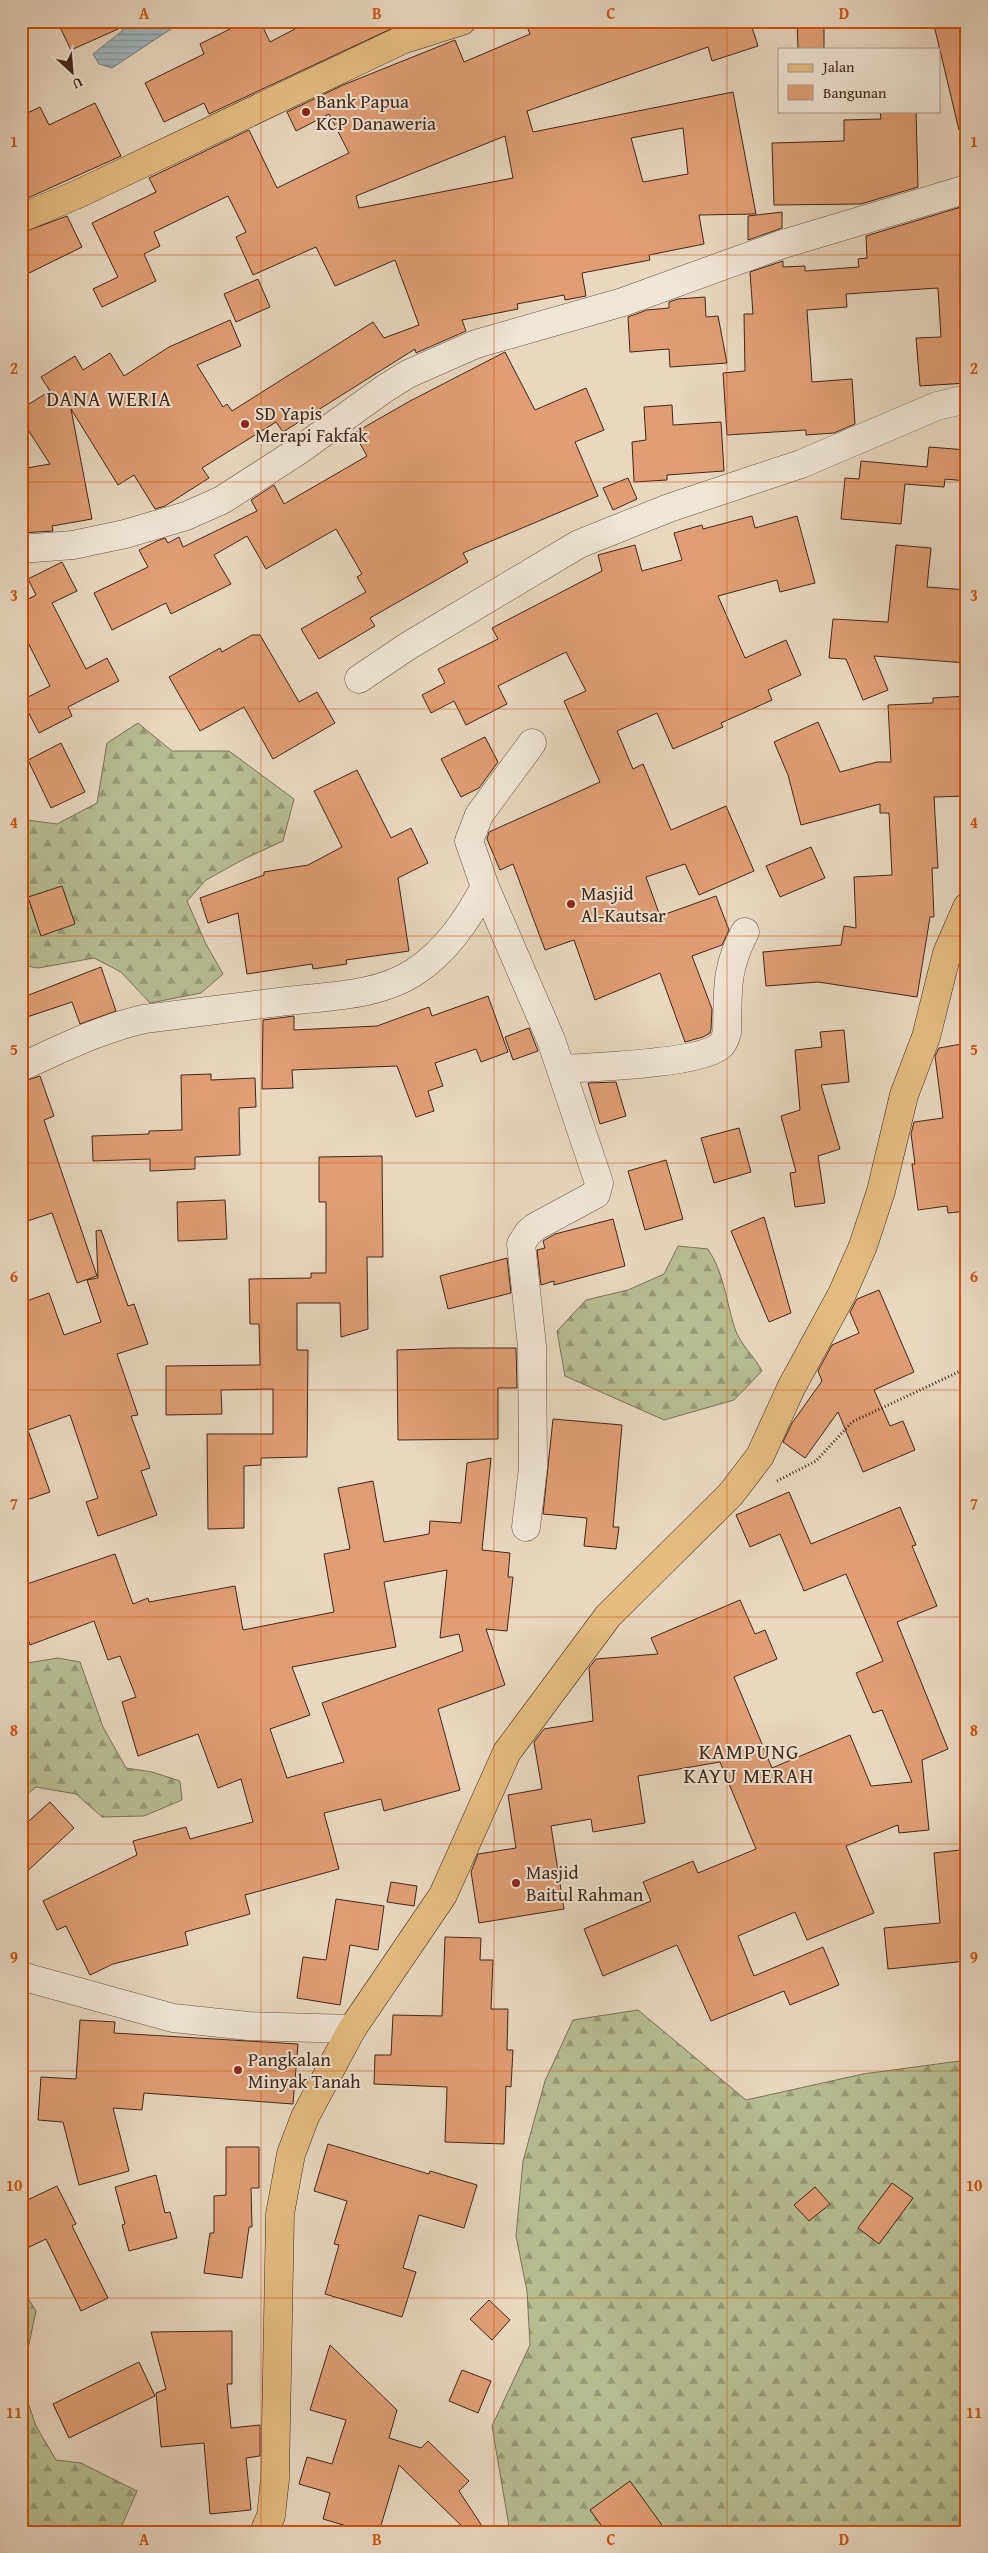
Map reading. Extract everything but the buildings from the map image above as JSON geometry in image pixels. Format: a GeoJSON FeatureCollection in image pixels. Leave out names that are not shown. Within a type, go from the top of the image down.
{"type":"FeatureCollection","features":[{"type":"Feature","properties":{"kind":"main road"},"geometry":{"type":"LineString","coordinates":[[21,218],[78,194],[402,40],[462,21]]}},
{"type":"Feature","properties":{"kind":"main road"},"geometry":{"type":"LineString","coordinates":[[264,2532],[271,2516],[275,2479],[280,2214],[294,2147],[305,2117],[352,2029],[442,1895],[507,1752],[608,1616],[731,1494],[760,1456],[791,1388],[842,1294],[863,1246],[881,1191],[904,1095],[926,1037],[947,953],[967,907]]}},
{"type":"Feature","properties":{"kind":"street"},"geometry":{"type":"LineString","coordinates":[[21,549],[73,545],[125,534],[186,516],[222,500],[298,451],[384,389],[431,363],[476,344],[616,304],[780,244],[967,189]]}},
{"type":"Feature","properties":{"kind":"street"},"geometry":{"type":"LineString","coordinates":[[359,679],[408,646],[579,544],[669,508],[801,464],[937,406],[967,399]]}},
{"type":"Feature","properties":{"kind":"street"},"geometry":{"type":"LineString","coordinates":[[526,1527],[532,1468],[532,1346],[522,1244],[536,1227],[585,1202],[599,1189],[592,1158],[562,1069],[471,850],[471,832],[479,815],[532,743]]}},
{"type":"Feature","properties":{"kind":"street"},"geometry":{"type":"LineString","coordinates":[[21,1067],[119,1025],[144,1019],[350,994],[384,986],[413,973],[448,943],[467,919],[485,887]]}},
{"type":"Feature","properties":{"kind":"street"},"geometry":{"type":"LineString","coordinates":[[562,1069],[652,1063],[709,1052],[720,1046],[727,1032],[729,969],[735,950],[745,932]]}},
{"type":"Feature","properties":{"kind":"street"},"geometry":{"type":"LineString","coordinates":[[21,1976],[172,2018],[248,2026],[352,2029]]}},
{"type":"Feature","properties":{"kind":"path"},"geometry":{"type":"LineString","coordinates":[[771,1484],[816,1461],[852,1422],[967,1368]]}},
{"type":"Feature","properties":{"kind":"green space"},"geometry":{"type":"Polygon","coordinates":[[[138,723],[172,751],[229,751],[294,799],[283,841],[244,859],[206,880],[187,901],[206,944],[223,974],[201,993],[150,1003],[121,972],[94,958],[38,968],[21,965],[21,795],[27,820],[57,824],[97,803],[107,743],[138,723]]]}},
{"type":"Feature","properties":{"kind":"green space"},"geometry":{"type":"Polygon","coordinates":[[[678,1246],[708,1249],[718,1268],[737,1335],[762,1371],[734,1400],[664,1420],[565,1376],[557,1331],[586,1300],[628,1290],[664,1274],[678,1246]]]}},
{"type":"Feature","properties":{"kind":"green space"},"geometry":{"type":"Polygon","coordinates":[[[58,1658],[80,1662],[103,1727],[126,1768],[152,1772],[180,1781],[182,1800],[144,1816],[102,1817],[76,1794],[36,1787],[21,1799],[21,1664],[58,1658]]]}},
{"type":"Feature","properties":{"kind":"green space"},"geometry":{"type":"Polygon","coordinates":[[[638,2010],[746,2100],[863,2074],[967,2060],[967,2532],[510,2532],[492,2426],[530,2345],[527,2291],[516,2236],[523,2161],[545,2081],[573,2020],[638,2010]]]}},
{"type":"Feature","properties":{"kind":"green space"},"geometry":{"type":"Polygon","coordinates":[[[21,2287],[36,2311],[21,2382],[21,2287]]]}},
{"type":"Feature","properties":{"kind":"green space"},"geometry":{"type":"Polygon","coordinates":[[[21,2382],[36,2426],[56,2460],[81,2463],[137,2491],[119,2532],[21,2532],[21,2382]]]}},
{"type":"Feature","properties":{"kind":"water"},"geometry":{"type":"Polygon","coordinates":[[[126,21],[183,21],[112,68],[99,64],[93,54],[122,31],[126,21]]]}},
{"type":"Feature","properties":{"kind":"place","name":"Bank Papua KCP Danaweria"},"geometry":{"type":"Point","coordinates":[306,112]}},
{"type":"Feature","properties":{"kind":"place","name":"SD Yapis Merapi Fakfak"},"geometry":{"type":"Point","coordinates":[245,424]}},
{"type":"Feature","properties":{"kind":"place","name":"Masjid Al-Kautsar"},"geometry":{"type":"Point","coordinates":[571,904]}},
{"type":"Feature","properties":{"kind":"place","name":"Masjid Baitul Rahman"},"geometry":{"type":"Point","coordinates":[516,1883]}},
{"type":"Feature","properties":{"kind":"place","name":"Pangkalan Minyak Tanah"},"geometry":{"type":"Point","coordinates":[238,2070]}},
{"type":"Feature","properties":{"kind":"district","name":"DANA WERIA"},"geometry":{"type":"Point","coordinates":[109,398]}},
{"type":"Feature","properties":{"kind":"district","name":"KAMPUNG KAYU MERAH"},"geometry":{"type":"Point","coordinates":[749,1763]}}]}
